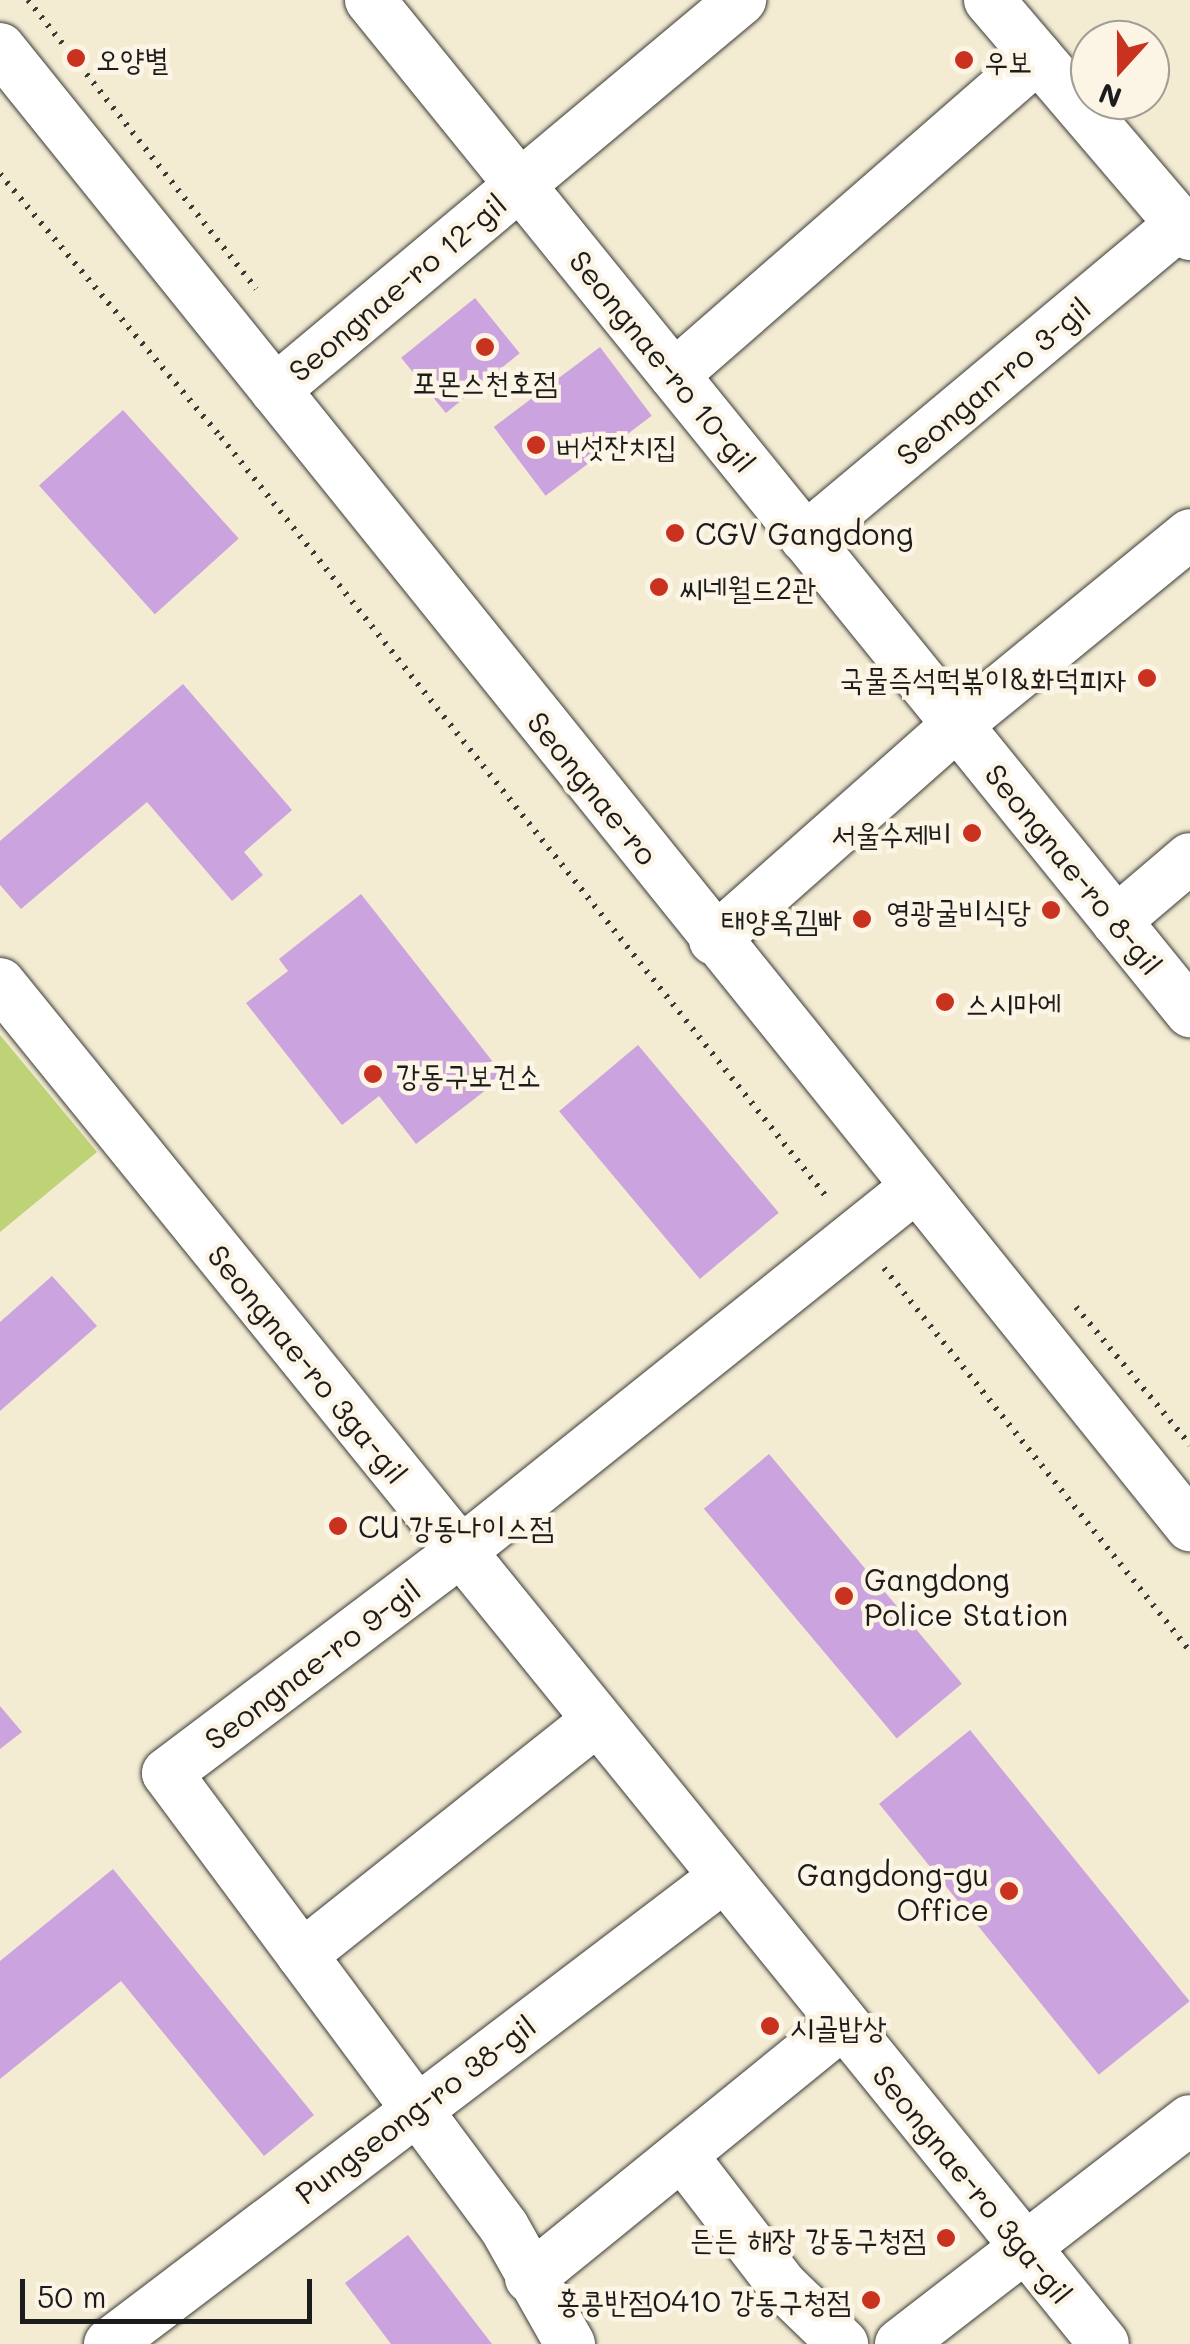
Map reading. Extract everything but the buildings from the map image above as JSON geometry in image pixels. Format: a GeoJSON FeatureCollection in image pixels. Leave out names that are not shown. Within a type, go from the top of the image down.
{"type":"FeatureCollection","features":[{"type":"Feature","properties":{"kind":"street","name":"Seongnae-ro 12-gil"},"geometry":{"type":"LineString","coordinates":[[274,390],[741,0]]}},
{"type":"Feature","properties":{"kind":"street","name":"Seongan-ro 3-gil"},"geometry":{"type":"LineString","coordinates":[[806,538],[1185,230],[989,0]]}},
{"type":"Feature","properties":{"kind":"street","name":"Seongnae-ro 12-gil"},"geometry":{"type":"LineString","coordinates":[[376,2],[519,184]]}},
{"type":"Feature","properties":{"kind":"street","name":"Seongnae-ro"},"geometry":{"type":"LineString","coordinates":[[0,48],[916,1187],[1174,1472],[1190,1526]]}},
{"type":"Feature","properties":{"kind":"street"},"geometry":{"type":"LineString","coordinates":[[674,375],[1038,57]]}},
{"type":"Feature","properties":{"kind":"street","name":"Seongnae-ro 10-gil"},"geometry":{"type":"LineString","coordinates":[[519,184],[957,725]]}},
{"type":"Feature","properties":{"kind":"street"},"geometry":{"type":"LineString","coordinates":[[714,940],[957,725],[1190,534]]}},
{"type":"Feature","properties":{"kind":"street","name":"Seongnae-ro 8-gil"},"geometry":{"type":"LineString","coordinates":[[957,725],[1190,1012]]}},
{"type":"Feature","properties":{"kind":"street"},"geometry":{"type":"LineString","coordinates":[[1116,921],[1190,858]]}},
{"type":"Feature","properties":{"kind":"street","name":"Seongnae-ro 3ga-gil"},"geometry":{"type":"LineString","coordinates":[[0,983],[1104,2344]]}},
{"type":"Feature","properties":{"kind":"street","name":"Seongnae-ro 9-gil"},"geometry":{"type":"LineString","coordinates":[[570,2344],[504,2227],[167,1773],[460,1552],[916,1187]]}},
{"type":"Feature","properties":{"kind":"street"},"geometry":{"type":"LineString","coordinates":[[302,1955],[596,1720]]}},
{"type":"Feature","properties":{"kind":"street","name":"Pungseong-ro 38-gil"},"geometry":{"type":"LineString","coordinates":[[109,2344],[724,1877]]}},
{"type":"Feature","properties":{"kind":"street"},"geometry":{"type":"LineString","coordinates":[[530,2278],[843,2024]]}},
{"type":"Feature","properties":{"kind":"street"},"geometry":{"type":"LineString","coordinates":[[900,2344],[1190,2120]]}},
{"type":"Feature","properties":{"kind":"street"},"geometry":{"type":"LineString","coordinates":[[682,2155],[782,2285],[842,2344]]}},
{"type":"Feature","properties":{"kind":"path"},"geometry":{"type":"LineString","coordinates":[[0,174],[221,437],[1190,1651]]}},
{"type":"Feature","properties":{"kind":"green space"},"geometry":{"type":"Polygon","coordinates":[[[0,1035],[97,1152],[0,1232],[0,1035]]]}},
{"type":"Feature","properties":{"kind":"place","name":"오양별"},"geometry":{"type":"Point","coordinates":[76,58]}},
{"type":"Feature","properties":{"kind":"place","name":"우보"},"geometry":{"type":"Point","coordinates":[964,60]}},
{"type":"Feature","properties":{"kind":"place","name":"포몬스천호점"},"geometry":{"type":"Point","coordinates":[485,347]}},
{"type":"Feature","properties":{"kind":"place","name":"버섯잔치집"},"geometry":{"type":"Point","coordinates":[536,445]}},
{"type":"Feature","properties":{"kind":"place","name":"CGV Gangdong"},"geometry":{"type":"Point","coordinates":[675,533]}},
{"type":"Feature","properties":{"kind":"place","name":"씨네월드2관"},"geometry":{"type":"Point","coordinates":[659,587]}},
{"type":"Feature","properties":{"kind":"place","name":"국물즉석떡볶이&화덕피자"},"geometry":{"type":"Point","coordinates":[1147,678]}},
{"type":"Feature","properties":{"kind":"place","name":"서울수제비"},"geometry":{"type":"Point","coordinates":[972,833]}},
{"type":"Feature","properties":{"kind":"place","name":"영광굴비식당"},"geometry":{"type":"Point","coordinates":[1051,910]}},
{"type":"Feature","properties":{"kind":"place","name":"태양옥김빠"},"geometry":{"type":"Point","coordinates":[862,919]}},
{"type":"Feature","properties":{"kind":"place","name":"스시마에"},"geometry":{"type":"Point","coordinates":[945,1002]}},
{"type":"Feature","properties":{"kind":"place","name":"강동구보건소"},"geometry":{"type":"Point","coordinates":[373,1074]}},
{"type":"Feature","properties":{"kind":"place","name":"CU 강동나이스점"},"geometry":{"type":"Point","coordinates":[338,1526]}},
{"type":"Feature","properties":{"kind":"place","name":"Gangdong Police Station"},"geometry":{"type":"Point","coordinates":[844,1596]}},
{"type":"Feature","properties":{"kind":"place","name":"Gangdong-gu Office"},"geometry":{"type":"Point","coordinates":[1009,1891]}},
{"type":"Feature","properties":{"kind":"place","name":"시골밥상"},"geometry":{"type":"Point","coordinates":[770,2026]}},
{"type":"Feature","properties":{"kind":"place","name":"든든 해장 강동구청점"},"geometry":{"type":"Point","coordinates":[946,2238]}},
{"type":"Feature","properties":{"kind":"place","name":"홍콩반점0410 강동구청점"},"geometry":{"type":"Point","coordinates":[871,2300]}}]}
